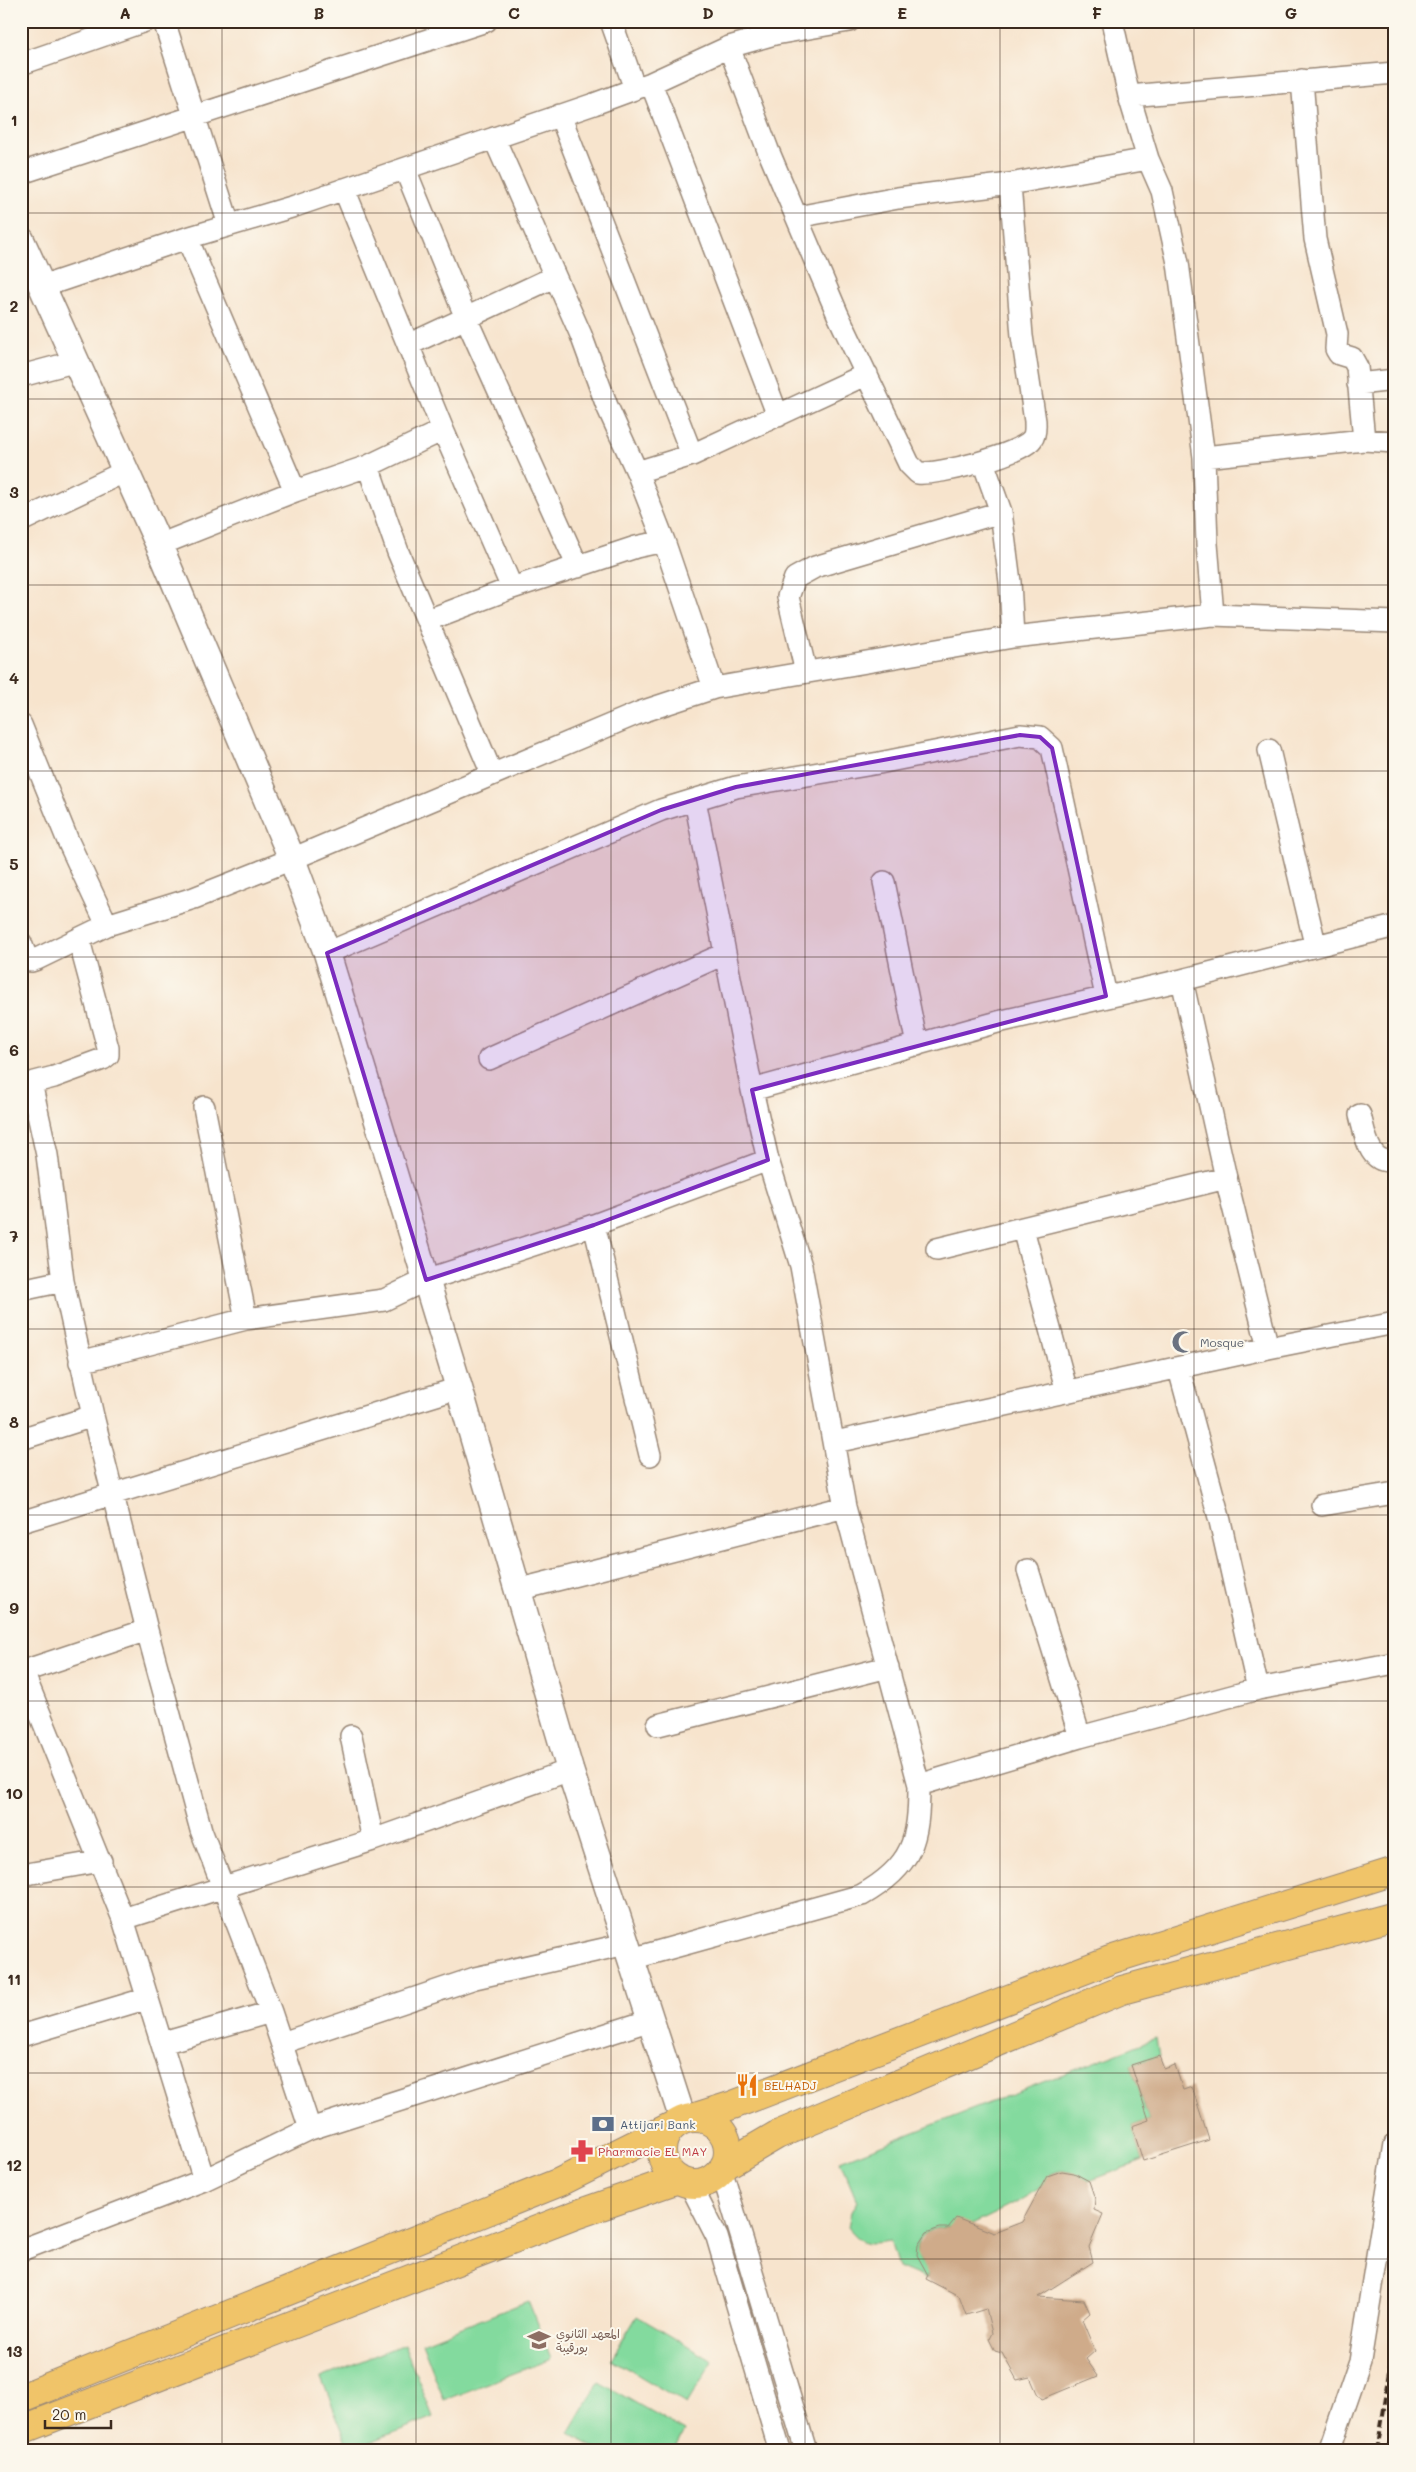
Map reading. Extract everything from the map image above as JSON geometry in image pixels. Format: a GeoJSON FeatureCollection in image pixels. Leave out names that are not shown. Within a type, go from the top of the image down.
{"type":"FeatureCollection","features":[{"type":"Feature","properties":{"kind":"main road"},"geometry":{"type":"LineString","coordinates":[[21,2398],[560,2182],[683,2121],[733,2105],[1110,1960],[1395,1871]]}},
{"type":"Feature","properties":{"kind":"main road"},"geometry":{"type":"LineString","coordinates":[[21,2430],[578,2214],[684,2182],[709,2181],[723,2167],[777,2135],[1122,1990],[1395,1916]]}},
{"type":"Feature","properties":{"kind":"main road"},"geometry":{"type":"LineString","coordinates":[[684,2182],[670,2172],[662,2153],[663,2143],[683,2121],[702,2119],[719,2128],[728,2146],[723,2167]]}},
{"type":"Feature","properties":{"kind":"street"},"geometry":{"type":"LineString","coordinates":[[21,64],[145,21]]}},
{"type":"Feature","properties":{"kind":"street"},"geometry":{"type":"LineString","coordinates":[[164,21],[229,225]]}},
{"type":"Feature","properties":{"kind":"street"},"geometry":{"type":"LineString","coordinates":[[21,173],[486,21]]}},
{"type":"Feature","properties":{"kind":"street"},"geometry":{"type":"LineString","coordinates":[[611,21],[643,86],[778,416]]}},
{"type":"Feature","properties":{"kind":"street"},"geometry":{"type":"LineString","coordinates":[[41,287],[187,238],[405,169],[560,115],[643,86],[729,47],[775,34],[849,21]]}},
{"type":"Feature","properties":{"kind":"street"},"geometry":{"type":"LineString","coordinates":[[1112,21],[1129,96],[1148,159],[1162,191],[1178,263],[1204,456],[1207,544],[1213,615]]}},
{"type":"Feature","properties":{"kind":"street"},"geometry":{"type":"LineString","coordinates":[[729,47],[768,150],[838,315],[909,464],[918,473],[932,474],[983,462],[1024,444],[1032,439],[1035,431],[1036,421],[1022,336],[1010,184]]}},
{"type":"Feature","properties":{"kind":"street"},"geometry":{"type":"LineString","coordinates":[[1129,96],[1395,73]]}},
{"type":"Feature","properties":{"kind":"street"},"geometry":{"type":"LineString","coordinates":[[1302,80],[1315,239],[1337,334],[1336,349],[1338,354],[1352,358],[1357,367],[1364,440]]}},
{"type":"Feature","properties":{"kind":"street"},"geometry":{"type":"LineString","coordinates":[[560,115],[692,455]]}},
{"type":"Feature","properties":{"kind":"street"},"geometry":{"type":"LineString","coordinates":[[494,138],[554,277],[581,334],[607,406],[664,541],[714,688]]}},
{"type":"Feature","properties":{"kind":"street"},"geometry":{"type":"LineString","coordinates":[[797,217],[898,198],[1010,184],[1148,159]]}},
{"type":"Feature","properties":{"kind":"street"},"geometry":{"type":"LineString","coordinates":[[405,169],[466,318],[578,567]]}},
{"type":"Feature","properties":{"kind":"street"},"geometry":{"type":"LineString","coordinates":[[344,189],[443,430],[512,588]]}},
{"type":"Feature","properties":{"kind":"street"},"geometry":{"type":"LineString","coordinates":[[187,238],[295,491]]}},
{"type":"Feature","properties":{"kind":"street"},"geometry":{"type":"LineString","coordinates":[[21,240],[159,545],[292,860],[327,953],[426,1280],[570,1770],[683,2121]]}},
{"type":"Feature","properties":{"kind":"street"},"geometry":{"type":"LineString","coordinates":[[408,345],[554,277]]}},
{"type":"Feature","properties":{"kind":"street"},"geometry":{"type":"LineString","coordinates":[[21,376],[77,361]]}},
{"type":"Feature","properties":{"kind":"street"},"geometry":{"type":"LineString","coordinates":[[636,472],[692,455],[867,374]]}},
{"type":"Feature","properties":{"kind":"street"},"geometry":{"type":"LineString","coordinates":[[1358,384],[1395,380]]}},
{"type":"Feature","properties":{"kind":"street"},"geometry":{"type":"LineString","coordinates":[[159,545],[295,491],[368,466],[443,430]]}},
{"type":"Feature","properties":{"kind":"street"},"geometry":{"type":"LineString","coordinates":[[1204,456],[1364,440],[1395,442]]}},
{"type":"Feature","properties":{"kind":"street"},"geometry":{"type":"LineString","coordinates":[[983,462],[1001,512],[1010,582],[1013,636]]}},
{"type":"Feature","properties":{"kind":"street"},"geometry":{"type":"LineString","coordinates":[[368,466],[398,552],[492,774]]}},
{"type":"Feature","properties":{"kind":"street"},"geometry":{"type":"LineString","coordinates":[[21,521],[126,471]]}},
{"type":"Feature","properties":{"kind":"street"},"geometry":{"type":"LineString","coordinates":[[806,672],[788,597],[795,578],[815,567],[1001,512]]}},
{"type":"Feature","properties":{"kind":"street"},"geometry":{"type":"LineString","coordinates":[[428,620],[512,588],[636,547],[664,541]]}},
{"type":"Feature","properties":{"kind":"street"},"geometry":{"type":"LineString","coordinates":[[21,943],[27,959],[31,961],[79,940],[107,925],[194,898],[292,860],[640,712],[714,688],[1013,636],[1213,615],[1395,622]]}},
{"type":"Feature","properties":{"kind":"street"},"geometry":{"type":"LineString","coordinates":[[22,728],[68,841],[107,925]]}},
{"type":"Feature","properties":{"kind":"street"},"geometry":{"type":"LineString","coordinates":[[327,953],[661,810],[736,787],[879,763],[1020,735],[1040,737],[1052,748],[1106,996]]}},
{"type":"Feature","properties":{"kind":"street"},"geometry":{"type":"LineString","coordinates":[[1269,750],[1315,944]]}},
{"type":"Feature","properties":{"kind":"street"},"geometry":{"type":"LineString","coordinates":[[282,2043],[475,1978],[628,1951],[862,1895],[880,1885],[904,1862],[912,1846],[919,1820],[920,1785],[845,1507],[835,1442],[801,1266],[768,1160],[752,1090],[695,800]]}},
{"type":"Feature","properties":{"kind":"street"},"geometry":{"type":"LineString","coordinates":[[884,882],[917,1045]]}},
{"type":"Feature","properties":{"kind":"street"},"geometry":{"type":"LineString","coordinates":[[752,1090],[998,1022],[1182,980],[1315,944],[1395,926]]}},
{"type":"Feature","properties":{"kind":"street"},"geometry":{"type":"LineString","coordinates":[[79,940],[108,1048],[108,1055],[103,1059],[54,1078],[26,1085],[47,1155],[63,1281],[93,1416],[147,1630],[201,1830],[271,2012],[310,2129]]}},
{"type":"Feature","properties":{"kind":"street"},"geometry":{"type":"LineString","coordinates":[[489,1059],[724,954]]}},
{"type":"Feature","properties":{"kind":"street"},"geometry":{"type":"LineString","coordinates":[[1182,980],[1226,1178],[1268,1348]]}},
{"type":"Feature","properties":{"kind":"street"},"geometry":{"type":"LineString","coordinates":[[204,1107],[246,1319]]}},
{"type":"Feature","properties":{"kind":"street"},"geometry":{"type":"LineString","coordinates":[[1360,1115],[1368,1148],[1377,1157],[1389,1161],[1395,1160]]}},
{"type":"Feature","properties":{"kind":"street"},"geometry":{"type":"LineString","coordinates":[[80,1362],[246,1319],[384,1300],[426,1280],[594,1225],[768,1160]]}},
{"type":"Feature","properties":{"kind":"street"},"geometry":{"type":"LineString","coordinates":[[937,1249],[1024,1230],[1226,1178]]}},
{"type":"Feature","properties":{"kind":"street"},"geometry":{"type":"LineString","coordinates":[[594,1225],[650,1455]]}},
{"type":"Feature","properties":{"kind":"street"},"geometry":{"type":"LineString","coordinates":[[1024,1230],[1067,1392]]}},
{"type":"Feature","properties":{"kind":"street"},"geometry":{"type":"LineString","coordinates":[[21,1290],[63,1281]]}},
{"type":"Feature","properties":{"kind":"street"},"geometry":{"type":"LineString","coordinates":[[835,1442],[1179,1369],[1268,1348],[1395,1323]]}},
{"type":"Feature","properties":{"kind":"street"},"geometry":{"type":"LineString","coordinates":[[1179,1369],[1220,1521],[1258,1689]]}},
{"type":"Feature","properties":{"kind":"street"},"geometry":{"type":"LineString","coordinates":[[21,1522],[458,1388]]}},
{"type":"Feature","properties":{"kind":"street"},"geometry":{"type":"LineString","coordinates":[[21,1438],[93,1416]]}},
{"type":"Feature","properties":{"kind":"street"},"geometry":{"type":"LineString","coordinates":[[1322,1505],[1395,1493]]}},
{"type":"Feature","properties":{"kind":"street"},"geometry":{"type":"LineString","coordinates":[[517,1590],[845,1507]]}},
{"type":"Feature","properties":{"kind":"street"},"geometry":{"type":"LineString","coordinates":[[1028,1570],[1080,1737]]}},
{"type":"Feature","properties":{"kind":"street"},"geometry":{"type":"LineString","coordinates":[[147,1630],[22,1672],[101,1861],[123,1919],[204,2180]]}},
{"type":"Feature","properties":{"kind":"street"},"geometry":{"type":"LineString","coordinates":[[920,1785],[1080,1737],[1258,1689],[1395,1663]]}},
{"type":"Feature","properties":{"kind":"street"},"geometry":{"type":"LineString","coordinates":[[658,1725],[888,1667]]}},
{"type":"Feature","properties":{"kind":"street"},"geometry":{"type":"LineString","coordinates":[[351,1736],[373,1840]]}},
{"type":"Feature","properties":{"kind":"street"},"geometry":{"type":"LineString","coordinates":[[123,1919],[373,1840],[570,1770]]}},
{"type":"Feature","properties":{"kind":"street"},"geometry":{"type":"LineString","coordinates":[[21,1875],[101,1861]]}},
{"type":"Feature","properties":{"kind":"street"},"geometry":{"type":"LineString","coordinates":[[21,2036],[148,1998]]}},
{"type":"Feature","properties":{"kind":"street"},"geometry":{"type":"LineString","coordinates":[[163,2043],[271,2012]]}},
{"type":"Feature","properties":{"kind":"street"},"geometry":{"type":"LineString","coordinates":[[21,2250],[204,2180],[310,2129],[651,2020]]}},
{"type":"Feature","properties":{"kind":"street"},"geometry":{"type":"LineString","coordinates":[[1329,2451],[1360,2361],[1395,2144]]}},
{"type":"Feature","properties":{"kind":"street"},"geometry":{"type":"LineString","coordinates":[[723,2167],[806,2451]]}},
{"type":"Feature","properties":{"kind":"street"},"geometry":{"type":"LineString","coordinates":[[684,2182],[717,2237],[780,2451]]}},
{"type":"Feature","properties":{"kind":"highlighted area"},"geometry":{"type":"Polygon","coordinates":[[[1020,735],[1040,737],[1052,748],[1106,996],[752,1090],[768,1160],[594,1225],[426,1280],[327,953],[661,810],[736,787],[1020,735]]]}},
{"type":"Feature","properties":{"kind":"green space"},"geometry":{"type":"Polygon","coordinates":[[[1156,2038],[1159,2056],[1131,2065],[1149,2120],[1132,2126],[1143,2161],[1089,2181],[1075,2174],[1055,2172],[1048,2176],[1040,2187],[1030,2195],[976,2223],[965,2227],[939,2228],[927,2232],[918,2244],[918,2253],[923,2266],[930,2269],[926,2279],[898,2267],[890,2241],[871,2243],[862,2241],[848,2228],[851,2212],[857,2201],[840,2161],[1156,2038]]]}},
{"type":"Feature","properties":{"kind":"green space"},"geometry":{"type":"Polygon","coordinates":[[[528,2301],[551,2359],[444,2400],[422,2343],[528,2301]]]}},
{"type":"Feature","properties":{"kind":"green space"},"geometry":{"type":"Polygon","coordinates":[[[637,2316],[713,2361],[687,2404],[611,2359],[637,2316]]]}},
{"type":"Feature","properties":{"kind":"green space"},"geometry":{"type":"Polygon","coordinates":[[[404,2344],[433,2417],[350,2450],[321,2377],[404,2344]]]}},
{"type":"Feature","properties":{"kind":"green space"},"geometry":{"type":"Polygon","coordinates":[[[599,2382],[685,2431],[674,2451],[600,2451],[569,2433],[599,2382]]]}},
{"type":"Feature","properties":{"kind":"building"},"geometry":{"type":"Polygon","coordinates":[[[1159,2056],[1164,2069],[1175,2065],[1183,2090],[1192,2087],[1209,2140],[1143,2161],[1132,2126],[1149,2120],[1131,2065],[1159,2056]]]}},
{"type":"Feature","properties":{"kind":"building"},"geometry":{"type":"Polygon","coordinates":[[[1062,2171],[1074,2173],[1089,2181],[1095,2199],[1094,2210],[1103,2214],[1089,2247],[1093,2262],[1038,2297],[1084,2300],[1090,2313],[1082,2320],[1095,2351],[1086,2359],[1098,2376],[1042,2399],[1037,2393],[1030,2377],[1017,2380],[1002,2353],[995,2351],[989,2339],[992,2333],[986,2309],[966,2315],[959,2296],[926,2279],[928,2275],[917,2255],[918,2245],[926,2233],[940,2228],[948,2228],[956,2218],[994,2233],[1022,2222],[1047,2176],[1062,2171]]]}},
{"type":"Feature","properties":{"kind":"railway"},"geometry":{"type":"LineString","coordinates":[[1377,2451],[1395,2342]]}},
{"type":"Feature","properties":{"kind":"railway"},"geometry":{"type":"LineString","coordinates":[[1388,2451],[1395,2412]]}},
{"type":"Feature","properties":{"kind":"place","name":"Mosque"},"geometry":{"type":"Point","coordinates":[1183,1342]}},
{"type":"Feature","properties":{"kind":"place","name":"BELHADJ"},"geometry":{"type":"Point","coordinates":[747,2085]}},
{"type":"Feature","properties":{"kind":"place","name":"Attijari Bank"},"geometry":{"type":"Point","coordinates":[603,2124]}},
{"type":"Feature","properties":{"kind":"place","name":"Pharmacie EL MAY"},"geometry":{"type":"Point","coordinates":[582,2151]}},
{"type":"Feature","properties":{"kind":"place","name":"المعهد الثانوي بورقيبة"},"geometry":{"type":"Point","coordinates":[539,2340]}}]}
